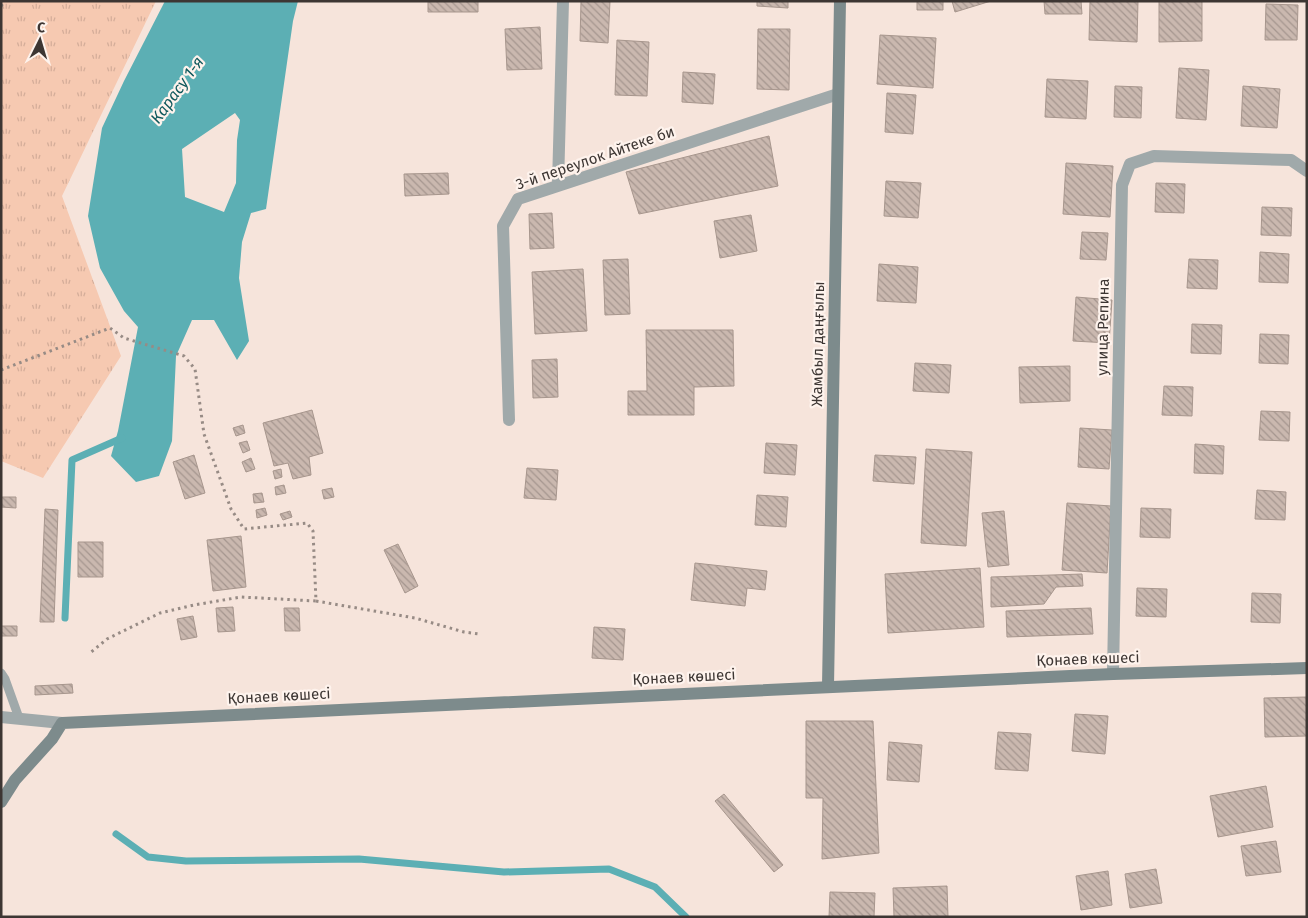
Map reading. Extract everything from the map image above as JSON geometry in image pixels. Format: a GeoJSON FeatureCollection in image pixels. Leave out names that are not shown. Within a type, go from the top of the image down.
{"type":"FeatureCollection","features":[{"type":"Feature","properties":{"kind":"main road","name":"Жамбыл даңғылы"},"geometry":{"type":"LineString","coordinates":[[828,686],[840,1]]}},
{"type":"Feature","properties":{"kind":"main road","name":"Қонаев көшесі"},"geometry":{"type":"LineString","coordinates":[[62,722],[828,686],[1307,668]]}},
{"type":"Feature","properties":{"kind":"main road"},"geometry":{"type":"LineString","coordinates":[[1,802],[15,780],[52,739],[62,722]]}},
{"type":"Feature","properties":{"kind":"street"},"geometry":{"type":"LineString","coordinates":[[558,184],[563,1]]}},
{"type":"Feature","properties":{"kind":"street","name":"3-й переулок Айтеке би"},"geometry":{"type":"LineString","coordinates":[[509,420],[503,226],[518,199],[558,184],[838,94]]}},
{"type":"Feature","properties":{"kind":"street","name":"улица Репина"},"geometry":{"type":"LineString","coordinates":[[1113,674],[1122,185],[1130,164],[1154,156],[1291,160],[1307,172]]}},
{"type":"Feature","properties":{"kind":"street"},"geometry":{"type":"LineString","coordinates":[[1,717],[62,722]]}},
{"type":"Feature","properties":{"kind":"lane"},"geometry":{"type":"LineString","coordinates":[[1,674],[19,718]]}},
{"type":"Feature","properties":{"kind":"path"},"geometry":{"type":"LineString","coordinates":[[1,6],[4,1]]}},
{"type":"Feature","properties":{"kind":"path"},"geometry":{"type":"LineString","coordinates":[[1,370],[110,328],[124,338],[184,356],[194,370],[204,434],[231,509],[244,529],[307,523],[313,531],[316,601]]}},
{"type":"Feature","properties":{"kind":"path"},"geometry":{"type":"LineString","coordinates":[[90,653],[107,639],[160,613],[194,605],[241,598],[316,601],[415,618],[464,632],[479,634]]}},
{"type":"Feature","properties":{"kind":"green space"},"geometry":{"type":"Polygon","coordinates":[[[1,1],[156,1],[62,196],[121,356],[43,478],[1,461],[1,1]]]}},
{"type":"Feature","properties":{"kind":"water","name":"Карасу 1-я"},"geometry":{"type":"Polygon","coordinates":[[[165,1],[298,1],[293,21],[266,209],[251,213],[242,242],[239,278],[249,341],[237,360],[214,320],[192,320],[176,356],[172,441],[159,476],[136,482],[111,456],[118,431],[138,327],[124,311],[100,268],[88,216],[102,128],[165,1]],[[235,113],[182,149],[185,197],[224,212],[236,183],[237,140],[240,120],[235,113]]]}},
{"type":"Feature","properties":{"kind":"building"},"geometry":{"type":"Polygon","coordinates":[[[428,1],[478,1],[478,12],[428,12],[428,1]]]}},
{"type":"Feature","properties":{"kind":"building"},"geometry":{"type":"Polygon","coordinates":[[[581,1],[610,1],[608,43],[580,41],[581,1]]]}},
{"type":"Feature","properties":{"kind":"building"},"geometry":{"type":"Polygon","coordinates":[[[757,1],[788,1],[788,8],[757,6],[757,1]]]}},
{"type":"Feature","properties":{"kind":"building"},"geometry":{"type":"Polygon","coordinates":[[[917,1],[943,1],[943,10],[917,10],[917,1]]]}},
{"type":"Feature","properties":{"kind":"building"},"geometry":{"type":"Polygon","coordinates":[[[952,1],[991,1],[955,12],[952,1]]]}},
{"type":"Feature","properties":{"kind":"building"},"geometry":{"type":"Polygon","coordinates":[[[1044,1],[1081,1],[1082,14],[1045,14],[1044,1]]]}},
{"type":"Feature","properties":{"kind":"building"},"geometry":{"type":"Polygon","coordinates":[[[1090,1],[1138,1],[1137,42],[1089,40],[1090,1]]]}},
{"type":"Feature","properties":{"kind":"building"},"geometry":{"type":"Polygon","coordinates":[[[1159,1],[1202,1],[1202,41],[1159,42],[1159,1]]]}},
{"type":"Feature","properties":{"kind":"building"},"geometry":{"type":"Polygon","coordinates":[[[1266,4],[1298,5],[1297,40],[1265,40],[1266,4]]]}},
{"type":"Feature","properties":{"kind":"building"},"geometry":{"type":"Polygon","coordinates":[[[540,27],[542,69],[507,70],[505,29],[540,27]]]}},
{"type":"Feature","properties":{"kind":"building"},"geometry":{"type":"Polygon","coordinates":[[[758,29],[790,29],[789,90],[757,89],[758,29]]]}},
{"type":"Feature","properties":{"kind":"building"},"geometry":{"type":"Polygon","coordinates":[[[880,35],[936,38],[933,88],[877,84],[880,35]]]}},
{"type":"Feature","properties":{"kind":"building"},"geometry":{"type":"Polygon","coordinates":[[[617,40],[649,42],[647,96],[615,95],[617,40]]]}},
{"type":"Feature","properties":{"kind":"building"},"geometry":{"type":"Polygon","coordinates":[[[1179,68],[1209,70],[1206,120],[1176,118],[1179,68]]]}},
{"type":"Feature","properties":{"kind":"building"},"geometry":{"type":"Polygon","coordinates":[[[683,72],[715,74],[713,104],[682,102],[683,72]]]}},
{"type":"Feature","properties":{"kind":"building"},"geometry":{"type":"Polygon","coordinates":[[[1047,79],[1088,81],[1086,119],[1045,117],[1047,79]]]}},
{"type":"Feature","properties":{"kind":"building"},"geometry":{"type":"Polygon","coordinates":[[[1115,86],[1142,87],[1141,118],[1114,117],[1115,86]]]}},
{"type":"Feature","properties":{"kind":"building"},"geometry":{"type":"Polygon","coordinates":[[[1243,86],[1280,89],[1277,128],[1241,126],[1243,86]]]}},
{"type":"Feature","properties":{"kind":"building"},"geometry":{"type":"Polygon","coordinates":[[[887,93],[916,95],[913,134],[885,132],[887,93]]]}},
{"type":"Feature","properties":{"kind":"building"},"geometry":{"type":"Polygon","coordinates":[[[769,136],[778,186],[639,214],[626,172],[769,136]]]}},
{"type":"Feature","properties":{"kind":"building"},"geometry":{"type":"Polygon","coordinates":[[[1066,163],[1113,166],[1110,217],[1063,214],[1066,163]]]}},
{"type":"Feature","properties":{"kind":"building"},"geometry":{"type":"Polygon","coordinates":[[[448,173],[449,194],[405,196],[404,174],[448,173]]]}},
{"type":"Feature","properties":{"kind":"building"},"geometry":{"type":"Polygon","coordinates":[[[886,181],[921,183],[918,218],[884,216],[886,181]]]}},
{"type":"Feature","properties":{"kind":"building"},"geometry":{"type":"Polygon","coordinates":[[[1156,183],[1185,184],[1184,213],[1155,212],[1156,183]]]}},
{"type":"Feature","properties":{"kind":"building"},"geometry":{"type":"Polygon","coordinates":[[[1262,207],[1292,208],[1291,236],[1261,235],[1262,207]]]}},
{"type":"Feature","properties":{"kind":"building"},"geometry":{"type":"Polygon","coordinates":[[[552,213],[554,248],[530,249],[529,214],[552,213]]]}},
{"type":"Feature","properties":{"kind":"building"},"geometry":{"type":"Polygon","coordinates":[[[751,215],[757,251],[720,258],[714,221],[751,215]]]}},
{"type":"Feature","properties":{"kind":"building"},"geometry":{"type":"Polygon","coordinates":[[[1082,232],[1108,233],[1106,260],[1080,259],[1082,232]]]}},
{"type":"Feature","properties":{"kind":"building"},"geometry":{"type":"Polygon","coordinates":[[[1260,252],[1289,254],[1288,283],[1259,282],[1260,252]]]}},
{"type":"Feature","properties":{"kind":"building"},"geometry":{"type":"Polygon","coordinates":[[[628,259],[630,314],[605,315],[603,260],[628,259]]]}},
{"type":"Feature","properties":{"kind":"building"},"geometry":{"type":"Polygon","coordinates":[[[1189,259],[1218,260],[1217,289],[1187,288],[1189,259]]]}},
{"type":"Feature","properties":{"kind":"building"},"geometry":{"type":"Polygon","coordinates":[[[879,264],[918,267],[916,303],[877,301],[879,264]]]}},
{"type":"Feature","properties":{"kind":"building"},"geometry":{"type":"Polygon","coordinates":[[[583,269],[587,331],[535,334],[532,272],[583,269]]]}},
{"type":"Feature","properties":{"kind":"building"},"geometry":{"type":"Polygon","coordinates":[[[1076,297],[1112,300],[1109,343],[1073,341],[1076,297]]]}},
{"type":"Feature","properties":{"kind":"building"},"geometry":{"type":"Polygon","coordinates":[[[1192,324],[1222,325],[1221,354],[1191,353],[1192,324]]]}},
{"type":"Feature","properties":{"kind":"building"},"geometry":{"type":"Polygon","coordinates":[[[646,330],[733,330],[734,386],[694,387],[694,415],[628,415],[628,391],[647,391],[646,330]]]}},
{"type":"Feature","properties":{"kind":"building"},"geometry":{"type":"Polygon","coordinates":[[[1260,334],[1289,335],[1288,364],[1259,363],[1260,334]]]}},
{"type":"Feature","properties":{"kind":"building"},"geometry":{"type":"Polygon","coordinates":[[[557,359],[558,397],[533,398],[532,360],[557,359]]]}},
{"type":"Feature","properties":{"kind":"building"},"geometry":{"type":"Polygon","coordinates":[[[915,363],[951,365],[949,393],[913,391],[915,363]]]}},
{"type":"Feature","properties":{"kind":"building"},"geometry":{"type":"Polygon","coordinates":[[[1070,366],[1070,401],[1020,403],[1019,367],[1070,366]]]}},
{"type":"Feature","properties":{"kind":"building"},"geometry":{"type":"Polygon","coordinates":[[[1164,386],[1193,387],[1192,416],[1162,415],[1164,386]]]}},
{"type":"Feature","properties":{"kind":"building"},"geometry":{"type":"Polygon","coordinates":[[[312,410],[323,453],[309,457],[311,475],[293,479],[288,463],[274,466],[263,423],[312,410]]]}},
{"type":"Feature","properties":{"kind":"building"},"geometry":{"type":"Polygon","coordinates":[[[1261,411],[1290,412],[1289,441],[1259,440],[1261,411]]]}},
{"type":"Feature","properties":{"kind":"building"},"geometry":{"type":"Polygon","coordinates":[[[243,425],[245,433],[236,436],[233,428],[243,425]]]}},
{"type":"Feature","properties":{"kind":"building"},"geometry":{"type":"Polygon","coordinates":[[[1080,428],[1112,430],[1109,469],[1078,467],[1080,428]]]}},
{"type":"Feature","properties":{"kind":"building"},"geometry":{"type":"Polygon","coordinates":[[[247,441],[250,450],[243,453],[239,443],[247,441]]]}},
{"type":"Feature","properties":{"kind":"building"},"geometry":{"type":"Polygon","coordinates":[[[766,443],[797,445],[795,475],[764,473],[766,443]]]}},
{"type":"Feature","properties":{"kind":"building"},"geometry":{"type":"Polygon","coordinates":[[[1195,444],[1224,446],[1223,474],[1194,473],[1195,444]]]}},
{"type":"Feature","properties":{"kind":"building"},"geometry":{"type":"Polygon","coordinates":[[[926,449],[972,452],[966,546],[921,543],[926,449]]]}},
{"type":"Feature","properties":{"kind":"building"},"geometry":{"type":"Polygon","coordinates":[[[194,455],[205,493],[185,499],[173,462],[194,455]]]}},
{"type":"Feature","properties":{"kind":"building"},"geometry":{"type":"Polygon","coordinates":[[[875,455],[916,457],[914,484],[873,481],[875,455]]]}},
{"type":"Feature","properties":{"kind":"building"},"geometry":{"type":"Polygon","coordinates":[[[251,458],[255,469],[246,472],[242,462],[251,458]]]}},
{"type":"Feature","properties":{"kind":"building"},"geometry":{"type":"Polygon","coordinates":[[[527,468],[558,470],[556,500],[524,498],[527,468]]]}},
{"type":"Feature","properties":{"kind":"building"},"geometry":{"type":"Polygon","coordinates":[[[281,469],[282,477],[275,479],[273,471],[281,469]]]}},
{"type":"Feature","properties":{"kind":"building"},"geometry":{"type":"Polygon","coordinates":[[[284,485],[286,493],[276,495],[275,487],[284,485]]]}},
{"type":"Feature","properties":{"kind":"building"},"geometry":{"type":"Polygon","coordinates":[[[332,488],[334,497],[324,499],[322,490],[332,488]]]}},
{"type":"Feature","properties":{"kind":"building"},"geometry":{"type":"Polygon","coordinates":[[[1257,490],[1286,492],[1285,520],[1255,519],[1257,490]]]}},
{"type":"Feature","properties":{"kind":"building"},"geometry":{"type":"Polygon","coordinates":[[[262,493],[264,502],[254,503],[253,494],[262,493]]]}},
{"type":"Feature","properties":{"kind":"building"},"geometry":{"type":"Polygon","coordinates":[[[757,495],[788,497],[786,527],[755,525],[757,495]]]}},
{"type":"Feature","properties":{"kind":"building"},"geometry":{"type":"Polygon","coordinates":[[[1,497],[16,497],[16,508],[1,507],[1,497]]]}},
{"type":"Feature","properties":{"kind":"building"},"geometry":{"type":"Polygon","coordinates":[[[1067,503],[1111,506],[1107,573],[1062,570],[1067,503]]]}},
{"type":"Feature","properties":{"kind":"building"},"geometry":{"type":"Polygon","coordinates":[[[265,508],[267,515],[257,518],[256,510],[265,508]]]}},
{"type":"Feature","properties":{"kind":"building"},"geometry":{"type":"Polygon","coordinates":[[[1141,508],[1171,509],[1170,538],[1140,537],[1141,508]]]}},
{"type":"Feature","properties":{"kind":"building"},"geometry":{"type":"Polygon","coordinates":[[[45,509],[58,510],[54,622],[40,622],[45,509]]]}},
{"type":"Feature","properties":{"kind":"building"},"geometry":{"type":"Polygon","coordinates":[[[290,511],[292,517],[283,520],[280,514],[290,511]]]}},
{"type":"Feature","properties":{"kind":"building"},"geometry":{"type":"Polygon","coordinates":[[[1004,511],[1009,565],[988,567],[982,513],[1004,511]]]}},
{"type":"Feature","properties":{"kind":"building"},"geometry":{"type":"Polygon","coordinates":[[[241,536],[246,587],[213,591],[207,540],[241,536]]]}},
{"type":"Feature","properties":{"kind":"building"},"geometry":{"type":"Polygon","coordinates":[[[78,542],[103,542],[103,577],[78,577],[78,542]]]}},
{"type":"Feature","properties":{"kind":"building"},"geometry":{"type":"Polygon","coordinates":[[[398,544],[418,586],[405,593],[384,550],[398,544]]]}},
{"type":"Feature","properties":{"kind":"building"},"geometry":{"type":"Polygon","coordinates":[[[695,563],[767,571],[765,590],[747,588],[745,606],[691,600],[695,563]]]}},
{"type":"Feature","properties":{"kind":"building"},"geometry":{"type":"Polygon","coordinates":[[[980,568],[984,627],[888,633],[885,574],[980,568]]]}},
{"type":"Feature","properties":{"kind":"building"},"geometry":{"type":"Polygon","coordinates":[[[1082,574],[1083,586],[1056,587],[1044,604],[991,607],[991,577],[1082,574]]]}},
{"type":"Feature","properties":{"kind":"building"},"geometry":{"type":"Polygon","coordinates":[[[1137,588],[1167,589],[1166,617],[1136,616],[1137,588]]]}},
{"type":"Feature","properties":{"kind":"building"},"geometry":{"type":"Polygon","coordinates":[[[1252,593],[1281,594],[1280,623],[1251,622],[1252,593]]]}},
{"type":"Feature","properties":{"kind":"building"},"geometry":{"type":"Polygon","coordinates":[[[233,607],[235,631],[218,632],[216,608],[233,607]]]}},
{"type":"Feature","properties":{"kind":"building"},"geometry":{"type":"Polygon","coordinates":[[[284,608],[299,608],[300,631],[285,631],[284,608]]]}},
{"type":"Feature","properties":{"kind":"building"},"geometry":{"type":"Polygon","coordinates":[[[1091,608],[1093,634],[1007,637],[1006,611],[1091,608]]]}},
{"type":"Feature","properties":{"kind":"building"},"geometry":{"type":"Polygon","coordinates":[[[193,616],[197,637],[181,640],[177,619],[193,616]]]}},
{"type":"Feature","properties":{"kind":"building"},"geometry":{"type":"Polygon","coordinates":[[[1,626],[17,626],[17,636],[1,636],[1,626]]]}},
{"type":"Feature","properties":{"kind":"building"},"geometry":{"type":"Polygon","coordinates":[[[594,627],[625,629],[623,660],[592,658],[594,627]]]}},
{"type":"Feature","properties":{"kind":"building"},"geometry":{"type":"Polygon","coordinates":[[[72,684],[73,693],[35,695],[35,686],[72,684]]]}},
{"type":"Feature","properties":{"kind":"building"},"geometry":{"type":"Polygon","coordinates":[[[1307,697],[1307,736],[1265,737],[1264,698],[1307,697]]]}},
{"type":"Feature","properties":{"kind":"building"},"geometry":{"type":"Polygon","coordinates":[[[1075,714],[1108,716],[1105,754],[1072,751],[1075,714]]]}},
{"type":"Feature","properties":{"kind":"building"},"geometry":{"type":"Polygon","coordinates":[[[806,721],[873,721],[879,853],[822,859],[823,798],[806,798],[806,721]]]}},
{"type":"Feature","properties":{"kind":"building"},"geometry":{"type":"Polygon","coordinates":[[[998,732],[1031,734],[1028,771],[995,769],[998,732]]]}},
{"type":"Feature","properties":{"kind":"building"},"geometry":{"type":"Polygon","coordinates":[[[889,742],[922,745],[919,782],[887,780],[889,742]]]}},
{"type":"Feature","properties":{"kind":"building"},"geometry":{"type":"Polygon","coordinates":[[[1266,786],[1273,827],[1218,837],[1210,796],[1266,786]]]}},
{"type":"Feature","properties":{"kind":"building"},"geometry":{"type":"Polygon","coordinates":[[[724,794],[783,865],[774,872],[715,801],[724,794]]]}},
{"type":"Feature","properties":{"kind":"building"},"geometry":{"type":"Polygon","coordinates":[[[1276,841],[1281,872],[1246,876],[1241,846],[1276,841]]]}},
{"type":"Feature","properties":{"kind":"building"},"geometry":{"type":"Polygon","coordinates":[[[1156,869],[1162,903],[1130,908],[1125,874],[1156,869]]]}},
{"type":"Feature","properties":{"kind":"building"},"geometry":{"type":"Polygon","coordinates":[[[1108,871],[1112,905],[1081,910],[1076,876],[1108,871]]]}},
{"type":"Feature","properties":{"kind":"building"},"geometry":{"type":"Polygon","coordinates":[[[947,886],[948,917],[894,917],[893,888],[947,886]]]}},
{"type":"Feature","properties":{"kind":"building"},"geometry":{"type":"Polygon","coordinates":[[[830,892],[875,893],[874,917],[829,917],[830,892]]]}},
{"type":"Feature","properties":{"kind":"waterway"},"geometry":{"type":"LineString","coordinates":[[65,618],[72,460],[122,438]]}},
{"type":"Feature","properties":{"kind":"waterway"},"geometry":{"type":"LineString","coordinates":[[116,834],[148,857],[186,861],[359,859],[504,872],[609,869],[655,887],[686,917]]}}]}
